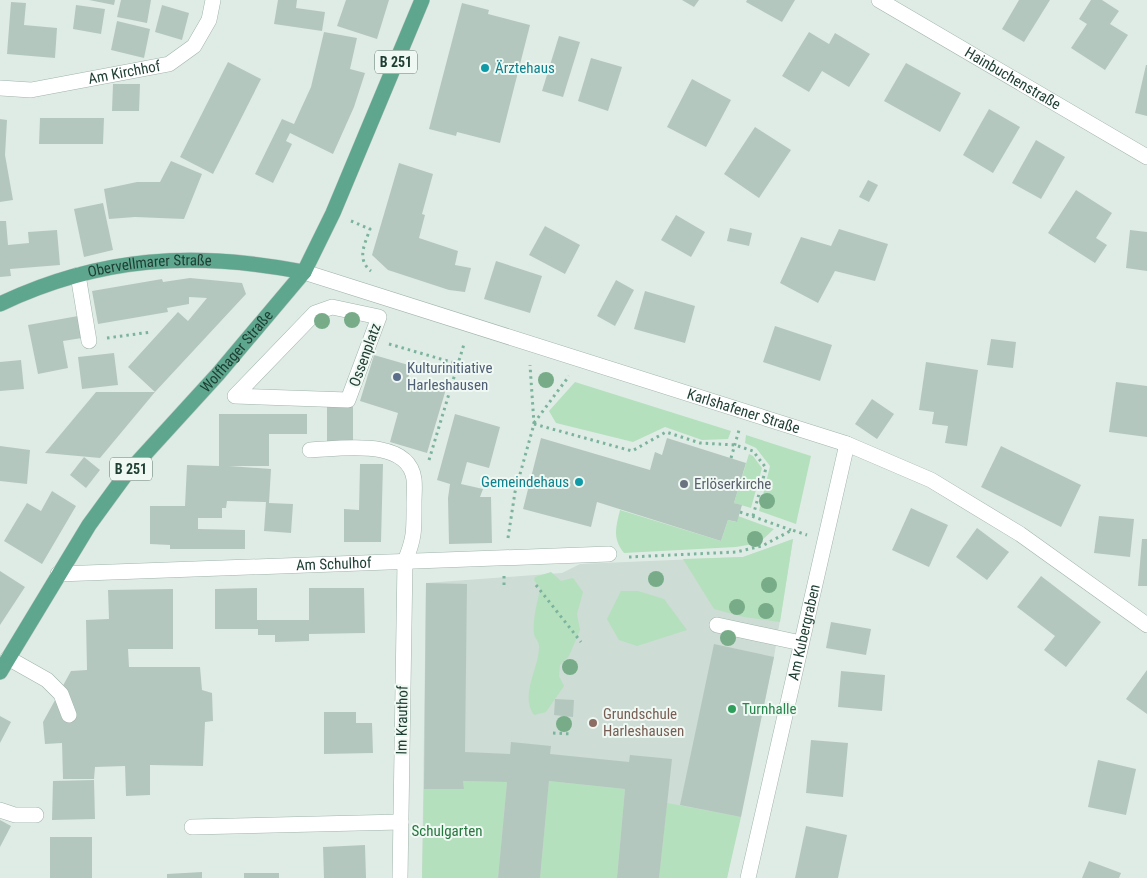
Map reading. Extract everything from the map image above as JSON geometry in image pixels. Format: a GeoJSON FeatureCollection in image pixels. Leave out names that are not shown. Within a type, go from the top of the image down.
{"type":"FeatureCollection","features":[{"type":"Feature","properties":{"kind":"main road","name":"Wolfhager Straße"},"geometry":{"type":"LineString","coordinates":[[0,672],[89,525],[124,477],[218,374],[304,272],[333,213],[422,0]]}},
{"type":"Feature","properties":{"kind":"main road","name":"Obervellmarer Straße"},"geometry":{"type":"LineString","coordinates":[[0,304],[28,291],[78,275],[146,261],[194,260],[256,264],[304,272]]}},
{"type":"Feature","properties":{"kind":"street","name":"Am Kirchhof"},"geometry":{"type":"LineString","coordinates":[[0,88],[31,90],[168,64],[194,46],[209,20],[213,0]]}},
{"type":"Feature","properties":{"kind":"street","name":"Hainbuchenstraße"},"geometry":{"type":"LineString","coordinates":[[879,0],[1147,157]]}},
{"type":"Feature","properties":{"kind":"street","name":"Karlshafener Straße"},"geometry":{"type":"LineString","coordinates":[[304,272],[582,358],[847,444],[931,480],[1012,529],[1147,626]]}},
{"type":"Feature","properties":{"kind":"street"},"geometry":{"type":"LineString","coordinates":[[78,275],[89,341]]}},
{"type":"Feature","properties":{"kind":"street","name":"Ossenplatz"},"geometry":{"type":"LineString","coordinates":[[332,306],[379,317],[373,339],[348,400],[235,396],[314,313],[332,306]]}},
{"type":"Feature","properties":{"kind":"street","name":"Am Kubergraben"},"geometry":{"type":"LineString","coordinates":[[748,878],[823,540],[847,444]]}},
{"type":"Feature","properties":{"kind":"street"},"geometry":{"type":"LineString","coordinates":[[310,450],[378,448],[394,453],[406,462],[414,478],[414,539],[404,562]]}},
{"type":"Feature","properties":{"kind":"street","name":"Am Schulhof"},"geometry":{"type":"LineString","coordinates":[[58,574],[609,554]]}},
{"type":"Feature","properties":{"kind":"street","name":"Im Krauthof"},"geometry":{"type":"LineString","coordinates":[[400,878],[404,562]]}},
{"type":"Feature","properties":{"kind":"street"},"geometry":{"type":"LineString","coordinates":[[717,625],[801,643]]}},
{"type":"Feature","properties":{"kind":"street"},"geometry":{"type":"LineString","coordinates":[[8,658],[54,687],[61,694],[69,715]]}},
{"type":"Feature","properties":{"kind":"street"},"geometry":{"type":"LineString","coordinates":[[0,810],[16,815],[36,815]]}},
{"type":"Feature","properties":{"kind":"street"},"geometry":{"type":"LineString","coordinates":[[192,827],[401,822]]}},
{"type":"Feature","properties":{"kind":"path"},"geometry":{"type":"LineString","coordinates":[[333,213],[370,229],[362,251],[363,260],[374,272]]}},
{"type":"Feature","properties":{"kind":"path"},"geometry":{"type":"LineString","coordinates":[[414,478],[426,467],[433,453],[470,324]]}},
{"type":"Feature","properties":{"kind":"path"},"geometry":{"type":"LineString","coordinates":[[89,341],[151,332]]}},
{"type":"Feature","properties":{"kind":"path"},"geometry":{"type":"LineString","coordinates":[[373,339],[458,364]]}},
{"type":"Feature","properties":{"kind":"path"},"geometry":{"type":"LineString","coordinates":[[505,557],[515,492],[534,424],[529,342]]}},
{"type":"Feature","properties":{"kind":"path"},"geometry":{"type":"LineString","coordinates":[[534,424],[582,358]]}},
{"type":"Feature","properties":{"kind":"path"},"geometry":{"type":"LineString","coordinates":[[534,424],[632,451],[666,432],[700,443],[735,445],[753,451],[766,468],[753,516]]}},
{"type":"Feature","properties":{"kind":"path"},"geometry":{"type":"LineString","coordinates":[[731,458],[739,432]]}},
{"type":"Feature","properties":{"kind":"path"},"geometry":{"type":"LineString","coordinates":[[740,512],[823,540]]}},
{"type":"Feature","properties":{"kind":"path"},"geometry":{"type":"LineString","coordinates":[[609,554],[623,558],[736,552],[762,546],[792,530]]}},
{"type":"Feature","properties":{"kind":"path"},"geometry":{"type":"LineString","coordinates":[[536,585],[581,642]]}},
{"type":"Feature","properties":{"kind":"path"},"geometry":{"type":"LineString","coordinates":[[552,733],[571,734]]}},
{"type":"Feature","properties":{"kind":"shaded area","name":"Grundschule Harleshausen"},"geometry":{"type":"Polygon","coordinates":[[[793,539],[774,657],[727,878],[422,878],[426,583],[562,573],[580,564],[743,557],[793,539]]]}},
{"type":"Feature","properties":{"kind":"green space"},"geometry":{"type":"Polygon","coordinates":[[[575,382],[731,431],[728,439],[702,440],[665,427],[633,442],[556,423],[549,411],[575,382]]]}},
{"type":"Feature","properties":{"kind":"green space"},"geometry":{"type":"Polygon","coordinates":[[[746,435],[811,456],[796,524],[759,511],[770,466],[756,448],[745,443],[746,435]]]}},
{"type":"Feature","properties":{"kind":"green space"},"geometry":{"type":"Polygon","coordinates":[[[749,454],[753,456],[762,468],[751,508],[734,503],[749,454]]]}},
{"type":"Feature","properties":{"kind":"green space"},"geometry":{"type":"Polygon","coordinates":[[[620,510],[721,541],[728,520],[736,522],[738,516],[774,529],[759,543],[736,547],[624,553],[616,537],[620,510]]]}},
{"type":"Feature","properties":{"kind":"green space"},"geometry":{"type":"Polygon","coordinates":[[[793,539],[780,622],[744,617],[714,609],[683,559],[743,557],[793,539]]]}},
{"type":"Feature","properties":{"kind":"green space"},"geometry":{"type":"Polygon","coordinates":[[[551,572],[561,581],[573,578],[583,592],[577,614],[580,630],[569,656],[560,665],[559,676],[564,686],[546,712],[534,715],[530,707],[529,691],[539,648],[534,634],[534,617],[540,588],[534,580],[535,577],[551,572]]]}},
{"type":"Feature","properties":{"kind":"green space"},"geometry":{"type":"Polygon","coordinates":[[[621,591],[638,591],[664,599],[687,630],[637,646],[619,640],[607,619],[621,591]]]}},
{"type":"Feature","properties":{"kind":"green space","name":"Schulgarten"},"geometry":{"type":"Polygon","coordinates":[[[463,781],[507,782],[498,878],[422,878],[424,789],[464,789],[463,781]]]}},
{"type":"Feature","properties":{"kind":"green space"},"geometry":{"type":"Polygon","coordinates":[[[549,781],[625,789],[617,878],[540,878],[549,781]]]}},
{"type":"Feature","properties":{"kind":"green space"},"geometry":{"type":"Polygon","coordinates":[[[667,803],[741,817],[727,878],[659,878],[667,803]]]}},
{"type":"Feature","properties":{"kind":"building"},"geometry":{"type":"Polygon","coordinates":[[[89,0],[115,0],[114,5],[89,0]]]}},
{"type":"Feature","properties":{"kind":"building"},"geometry":{"type":"Polygon","coordinates":[[[121,0],[151,0],[147,23],[117,17],[121,0]]]}},
{"type":"Feature","properties":{"kind":"building"},"geometry":{"type":"Polygon","coordinates":[[[278,0],[297,0],[296,8],[325,12],[322,31],[274,24],[278,0]]]}},
{"type":"Feature","properties":{"kind":"building"},"geometry":{"type":"Polygon","coordinates":[[[346,0],[389,0],[377,39],[337,26],[346,0]]]}},
{"type":"Feature","properties":{"kind":"building"},"geometry":{"type":"Polygon","coordinates":[[[682,0],[699,0],[694,7],[682,0]]]}},
{"type":"Feature","properties":{"kind":"building"},"geometry":{"type":"Polygon","coordinates":[[[747,0],[795,0],[782,22],[746,2],[747,0]]]}},
{"type":"Feature","properties":{"kind":"building"},"geometry":{"type":"Polygon","coordinates":[[[1019,0],[1050,0],[1024,42],[1002,29],[1019,0]]]}},
{"type":"Feature","properties":{"kind":"building"},"geometry":{"type":"Polygon","coordinates":[[[1091,0],[1102,0],[1119,11],[1110,24],[1128,35],[1105,70],[1071,48],[1087,24],[1079,19],[1091,0]]]}},
{"type":"Feature","properties":{"kind":"building"},"geometry":{"type":"Polygon","coordinates":[[[11,2],[26,3],[24,25],[57,28],[55,58],[7,54],[11,2]]]}},
{"type":"Feature","properties":{"kind":"building","name":"Ärztehaus"},"geometry":{"type":"Polygon","coordinates":[[[462,3],[489,10],[488,14],[530,25],[500,143],[457,132],[456,136],[429,129],[462,3]]]}},
{"type":"Feature","properties":{"kind":"building"},"geometry":{"type":"Polygon","coordinates":[[[76,5],[105,9],[101,34],[73,29],[76,5]]]}},
{"type":"Feature","properties":{"kind":"building"},"geometry":{"type":"Polygon","coordinates":[[[162,5],[189,13],[182,40],[155,32],[162,5]]]}},
{"type":"Feature","properties":{"kind":"building"},"geometry":{"type":"Polygon","coordinates":[[[117,21],[150,29],[144,58],[111,50],[117,21]]]}},
{"type":"Feature","properties":{"kind":"building"},"geometry":{"type":"Polygon","coordinates":[[[324,32],[357,38],[350,69],[365,73],[354,107],[333,154],[290,133],[286,141],[292,144],[273,183],[255,174],[282,119],[294,124],[311,87],[324,32]]]}},
{"type":"Feature","properties":{"kind":"building"},"geometry":{"type":"Polygon","coordinates":[[[809,32],[829,44],[835,33],[870,54],[849,87],[822,71],[809,92],[782,76],[809,32]]]}},
{"type":"Feature","properties":{"kind":"building"},"geometry":{"type":"Polygon","coordinates":[[[559,36],[580,42],[563,97],[542,91],[559,36]]]}},
{"type":"Feature","properties":{"kind":"building"},"geometry":{"type":"Polygon","coordinates":[[[591,58],[622,67],[608,111],[578,101],[591,58]]]}},
{"type":"Feature","properties":{"kind":"building"},"geometry":{"type":"Polygon","coordinates":[[[228,62],[261,79],[213,174],[180,157],[228,62]]]}},
{"type":"Feature","properties":{"kind":"building"},"geometry":{"type":"Polygon","coordinates":[[[906,63],[961,93],[940,132],[884,101],[906,63]]]}},
{"type":"Feature","properties":{"kind":"building"},"geometry":{"type":"Polygon","coordinates":[[[1147,65],[1147,116],[1135,113],[1147,65]]]}},
{"type":"Feature","properties":{"kind":"building"},"geometry":{"type":"Polygon","coordinates":[[[692,79],[731,100],[706,147],[667,127],[692,79]]]}},
{"type":"Feature","properties":{"kind":"building"},"geometry":{"type":"Polygon","coordinates":[[[113,84],[140,84],[139,111],[112,111],[113,84]]]}},
{"type":"Feature","properties":{"kind":"building"},"geometry":{"type":"Polygon","coordinates":[[[989,109],[1020,127],[993,173],[963,155],[989,109]]]}},
{"type":"Feature","properties":{"kind":"building"},"geometry":{"type":"Polygon","coordinates":[[[40,118],[104,118],[103,144],[39,144],[40,118]]]}},
{"type":"Feature","properties":{"kind":"building"},"geometry":{"type":"Polygon","coordinates":[[[0,119],[7,120],[5,155],[13,200],[0,202],[0,119]]]}},
{"type":"Feature","properties":{"kind":"building"},"geometry":{"type":"Polygon","coordinates":[[[755,127],[791,150],[759,198],[724,174],[755,127]]]}},
{"type":"Feature","properties":{"kind":"building"},"geometry":{"type":"Polygon","coordinates":[[[1036,140],[1065,157],[1041,199],[1012,183],[1036,140]]]}},
{"type":"Feature","properties":{"kind":"building"},"geometry":{"type":"Polygon","coordinates":[[[171,161],[202,174],[184,219],[135,217],[109,219],[104,189],[137,182],[160,182],[171,161]]]}},
{"type":"Feature","properties":{"kind":"building"},"geometry":{"type":"Polygon","coordinates":[[[399,163],[433,174],[422,214],[425,215],[419,238],[458,251],[455,265],[471,268],[465,292],[449,290],[388,270],[372,255],[399,163]]]}},
{"type":"Feature","properties":{"kind":"building"},"geometry":{"type":"Polygon","coordinates":[[[868,180],[878,185],[869,202],[859,197],[868,180]]]}},
{"type":"Feature","properties":{"kind":"building"},"geometry":{"type":"Polygon","coordinates":[[[1076,190],[1112,213],[1096,238],[1107,245],[1095,263],[1048,233],[1076,190]]]}},
{"type":"Feature","properties":{"kind":"building"},"geometry":{"type":"Polygon","coordinates":[[[103,203],[113,250],[84,257],[74,209],[103,203]]]}},
{"type":"Feature","properties":{"kind":"building"},"geometry":{"type":"Polygon","coordinates":[[[676,215],[705,232],[691,257],[661,240],[676,215]]]}},
{"type":"Feature","properties":{"kind":"building"},"geometry":{"type":"Polygon","coordinates":[[[0,221],[6,221],[8,245],[29,243],[28,232],[57,230],[60,265],[10,269],[11,276],[0,277],[0,221]]]}},
{"type":"Feature","properties":{"kind":"building"},"geometry":{"type":"Polygon","coordinates":[[[545,226],[580,245],[565,274],[529,255],[545,226]]]}},
{"type":"Feature","properties":{"kind":"building"},"geometry":{"type":"Polygon","coordinates":[[[730,228],[752,233],[749,246],[727,241],[730,228]]]}},
{"type":"Feature","properties":{"kind":"building"},"geometry":{"type":"Polygon","coordinates":[[[839,229],[888,244],[875,281],[835,271],[818,303],[780,283],[801,237],[831,246],[839,229]]]}},
{"type":"Feature","properties":{"kind":"building"},"geometry":{"type":"Polygon","coordinates":[[[1130,230],[1147,232],[1147,271],[1126,268],[1130,230]]]}},
{"type":"Feature","properties":{"kind":"building"},"geometry":{"type":"Polygon","coordinates":[[[496,261],[542,276],[530,313],[484,299],[496,261]]]}},
{"type":"Feature","properties":{"kind":"building"},"geometry":{"type":"Polygon","coordinates":[[[190,278],[242,283],[246,294],[155,392],[128,367],[178,312],[188,321],[207,298],[189,297],[189,304],[167,308],[168,312],[98,324],[92,291],[162,279],[163,282],[190,278]]]}},
{"type":"Feature","properties":{"kind":"building"},"geometry":{"type":"Polygon","coordinates":[[[616,280],[634,290],[615,326],[597,316],[616,280]]]}},
{"type":"Feature","properties":{"kind":"building"},"geometry":{"type":"Polygon","coordinates":[[[645,291],[695,306],[685,343],[634,329],[645,291]]]}},
{"type":"Feature","properties":{"kind":"building"},"geometry":{"type":"Polygon","coordinates":[[[78,316],[82,338],[63,341],[68,368],[38,374],[28,325],[78,316]]]}},
{"type":"Feature","properties":{"kind":"building"},"geometry":{"type":"Polygon","coordinates":[[[775,326],[832,345],[820,381],[763,362],[775,326]]]}},
{"type":"Feature","properties":{"kind":"building"},"geometry":{"type":"Polygon","coordinates":[[[991,339],[1016,342],[1013,368],[987,365],[991,339]]]}},
{"type":"Feature","properties":{"kind":"building"},"geometry":{"type":"Polygon","coordinates":[[[114,353],[118,385],[82,389],[78,357],[114,353]]]}},
{"type":"Feature","properties":{"kind":"building"},"geometry":{"type":"Polygon","coordinates":[[[374,355],[412,366],[408,378],[446,389],[427,453],[390,442],[398,413],[360,401],[374,355]]]}},
{"type":"Feature","properties":{"kind":"building"},"geometry":{"type":"Polygon","coordinates":[[[21,360],[24,389],[0,391],[0,362],[21,360]]]}},
{"type":"Feature","properties":{"kind":"building"},"geometry":{"type":"Polygon","coordinates":[[[926,362],[978,370],[967,446],[945,443],[948,426],[932,424],[934,412],[919,410],[926,362]]]}},
{"type":"Feature","properties":{"kind":"building"},"geometry":{"type":"Polygon","coordinates":[[[1116,382],[1147,386],[1147,437],[1109,432],[1116,382]]]}},
{"type":"Feature","properties":{"kind":"building"},"geometry":{"type":"Polygon","coordinates":[[[96,392],[155,392],[100,458],[45,453],[96,392]]]}},
{"type":"Feature","properties":{"kind":"building"},"geometry":{"type":"Polygon","coordinates":[[[872,399],[894,414],[877,439],[855,424],[872,399]]]}},
{"type":"Feature","properties":{"kind":"building"},"geometry":{"type":"Polygon","coordinates":[[[327,407],[353,407],[353,443],[327,444],[327,407]]]}},
{"type":"Feature","properties":{"kind":"building"},"geometry":{"type":"Polygon","coordinates":[[[219,414],[307,414],[307,434],[269,434],[269,466],[229,466],[271,469],[269,503],[293,504],[291,533],[264,531],[266,502],[227,501],[226,508],[222,508],[222,518],[198,518],[198,529],[245,530],[245,549],[170,549],[170,545],[150,544],[150,506],[185,506],[187,465],[219,466],[219,414]]]}},
{"type":"Feature","properties":{"kind":"building"},"geometry":{"type":"Polygon","coordinates":[[[455,414],[500,427],[489,468],[467,462],[461,484],[483,489],[480,497],[491,497],[492,543],[449,544],[448,498],[450,484],[437,480],[455,414]]]}},
{"type":"Feature","properties":{"kind":"building"},"geometry":{"type":"Polygon","coordinates":[[[541,438],[650,470],[655,452],[662,455],[667,438],[746,463],[734,503],[742,505],[737,522],[728,520],[721,541],[597,502],[591,527],[523,509],[541,438]]]}},
{"type":"Feature","properties":{"kind":"building"},"geometry":{"type":"Polygon","coordinates":[[[0,446],[30,450],[27,484],[0,481],[0,446]]]}},
{"type":"Feature","properties":{"kind":"building"},"geometry":{"type":"Polygon","coordinates":[[[1001,446],[1081,485],[1061,527],[981,487],[1001,446]]]}},
{"type":"Feature","properties":{"kind":"building"},"geometry":{"type":"Polygon","coordinates":[[[84,457],[100,470],[86,488],[70,475],[84,457]]]}},
{"type":"Feature","properties":{"kind":"building"},"geometry":{"type":"Polygon","coordinates":[[[360,464],[383,464],[381,542],[344,542],[344,509],[359,510],[360,464]]]}},
{"type":"Feature","properties":{"kind":"building"},"geometry":{"type":"Polygon","coordinates":[[[52,491],[76,506],[42,564],[4,541],[27,503],[41,511],[52,491]]]}},
{"type":"Feature","properties":{"kind":"building"},"geometry":{"type":"Polygon","coordinates":[[[911,508],[948,525],[929,567],[892,550],[911,508]]]}},
{"type":"Feature","properties":{"kind":"building"},"geometry":{"type":"Polygon","coordinates":[[[1099,516],[1134,519],[1130,557],[1094,553],[1099,516]]]}},
{"type":"Feature","properties":{"kind":"building"},"geometry":{"type":"Polygon","coordinates":[[[977,528],[1009,552],[987,580],[956,557],[977,528]]]}},
{"type":"Feature","properties":{"kind":"building"},"geometry":{"type":"Polygon","coordinates":[[[1142,539],[1147,539],[1147,586],[1138,586],[1142,539]]]}},
{"type":"Feature","properties":{"kind":"building"},"geometry":{"type":"Polygon","coordinates":[[[0,571],[25,587],[0,625],[0,571]]]}},
{"type":"Feature","properties":{"kind":"building"},"geometry":{"type":"Polygon","coordinates":[[[1041,576],[1101,622],[1066,667],[1044,650],[1055,636],[1017,607],[1041,576]]]}},
{"type":"Feature","properties":{"kind":"building"},"geometry":{"type":"Polygon","coordinates":[[[426,583],[467,584],[465,752],[510,754],[511,742],[551,746],[550,754],[629,762],[630,755],[672,759],[659,878],[617,878],[625,789],[549,781],[540,878],[498,878],[507,782],[463,781],[464,789],[424,789],[426,583]]]}},
{"type":"Feature","properties":{"kind":"building"},"geometry":{"type":"Polygon","coordinates":[[[257,588],[257,620],[309,620],[309,588],[364,588],[365,633],[309,634],[309,641],[275,642],[275,635],[258,635],[258,629],[215,629],[215,589],[257,588]]]}},
{"type":"Feature","properties":{"kind":"building"},"geometry":{"type":"Polygon","coordinates":[[[173,589],[173,649],[128,649],[129,667],[200,667],[202,690],[212,693],[213,721],[205,722],[203,766],[150,765],[150,795],[126,796],[125,766],[95,767],[94,779],[63,779],[62,743],[45,744],[43,722],[71,671],[87,670],[86,620],[109,619],[108,590],[173,589]]]}},
{"type":"Feature","properties":{"kind":"building"},"geometry":{"type":"Polygon","coordinates":[[[831,622],[871,629],[866,655],[826,648],[831,622]]]}},
{"type":"Feature","properties":{"kind":"building","name":"Turnhalle"},"geometry":{"type":"Polygon","coordinates":[[[714,644],[774,657],[741,817],[680,805],[714,644]]]}},
{"type":"Feature","properties":{"kind":"building"},"geometry":{"type":"Polygon","coordinates":[[[1147,670],[1147,714],[1126,699],[1147,670]]]}},
{"type":"Feature","properties":{"kind":"building"},"geometry":{"type":"Polygon","coordinates":[[[841,671],[885,675],[882,711],[838,707],[841,671]]]}},
{"type":"Feature","properties":{"kind":"building"},"geometry":{"type":"Polygon","coordinates":[[[555,699],[574,700],[573,717],[554,715],[555,699]]]}},
{"type":"Feature","properties":{"kind":"building"},"geometry":{"type":"Polygon","coordinates":[[[324,712],[356,712],[356,723],[372,723],[373,753],[324,754],[324,712]]]}},
{"type":"Feature","properties":{"kind":"building"},"geometry":{"type":"Polygon","coordinates":[[[0,716],[11,722],[0,743],[0,716]]]}},
{"type":"Feature","properties":{"kind":"building"},"geometry":{"type":"Polygon","coordinates":[[[811,740],[848,743],[843,797],[806,793],[811,740]]]}},
{"type":"Feature","properties":{"kind":"building"},"geometry":{"type":"Polygon","coordinates":[[[1098,760],[1136,769],[1126,815],[1088,807],[1098,760]]]}},
{"type":"Feature","properties":{"kind":"building"},"geometry":{"type":"Polygon","coordinates":[[[94,780],[95,819],[52,820],[53,781],[94,780]]]}},
{"type":"Feature","properties":{"kind":"building"},"geometry":{"type":"Polygon","coordinates":[[[0,820],[11,826],[0,847],[0,820]]]}},
{"type":"Feature","properties":{"kind":"building"},"geometry":{"type":"Polygon","coordinates":[[[806,826],[847,835],[838,878],[795,878],[806,826]]]}},
{"type":"Feature","properties":{"kind":"building"},"geometry":{"type":"Polygon","coordinates":[[[50,837],[92,837],[92,878],[50,878],[50,837]]]}},
{"type":"Feature","properties":{"kind":"building"},"geometry":{"type":"Polygon","coordinates":[[[365,845],[366,878],[324,878],[323,847],[365,845]]]}},
{"type":"Feature","properties":{"kind":"building"},"geometry":{"type":"Polygon","coordinates":[[[1089,861],[1121,873],[1119,878],[1082,878],[1089,861]]]}},
{"type":"Feature","properties":{"kind":"building"},"geometry":{"type":"Polygon","coordinates":[[[202,872],[202,878],[167,878],[167,874],[202,872]]]}},
{"type":"Feature","properties":{"kind":"building"},"geometry":{"type":"Polygon","coordinates":[[[244,873],[279,873],[279,878],[244,878],[244,873]]]}},
{"type":"Feature","properties":{"kind":"place","name":"Ärztehaus"},"geometry":{"type":"Point","coordinates":[485,68]}},
{"type":"Feature","properties":{"kind":"place","name":"Kulturinitiative Harleshausen"},"geometry":{"type":"Point","coordinates":[397,377]}},
{"type":"Feature","properties":{"kind":"place","name":"Gemeindehaus"},"geometry":{"type":"Point","coordinates":[579,482]}},
{"type":"Feature","properties":{"kind":"place","name":"Erlöserkirche"},"geometry":{"type":"Point","coordinates":[684,484]}},
{"type":"Feature","properties":{"kind":"place","name":"Turnhalle"},"geometry":{"type":"Point","coordinates":[732,709]}},
{"type":"Feature","properties":{"kind":"place","name":"Grundschule Harleshausen"},"geometry":{"type":"Point","coordinates":[593,723]}}]}
